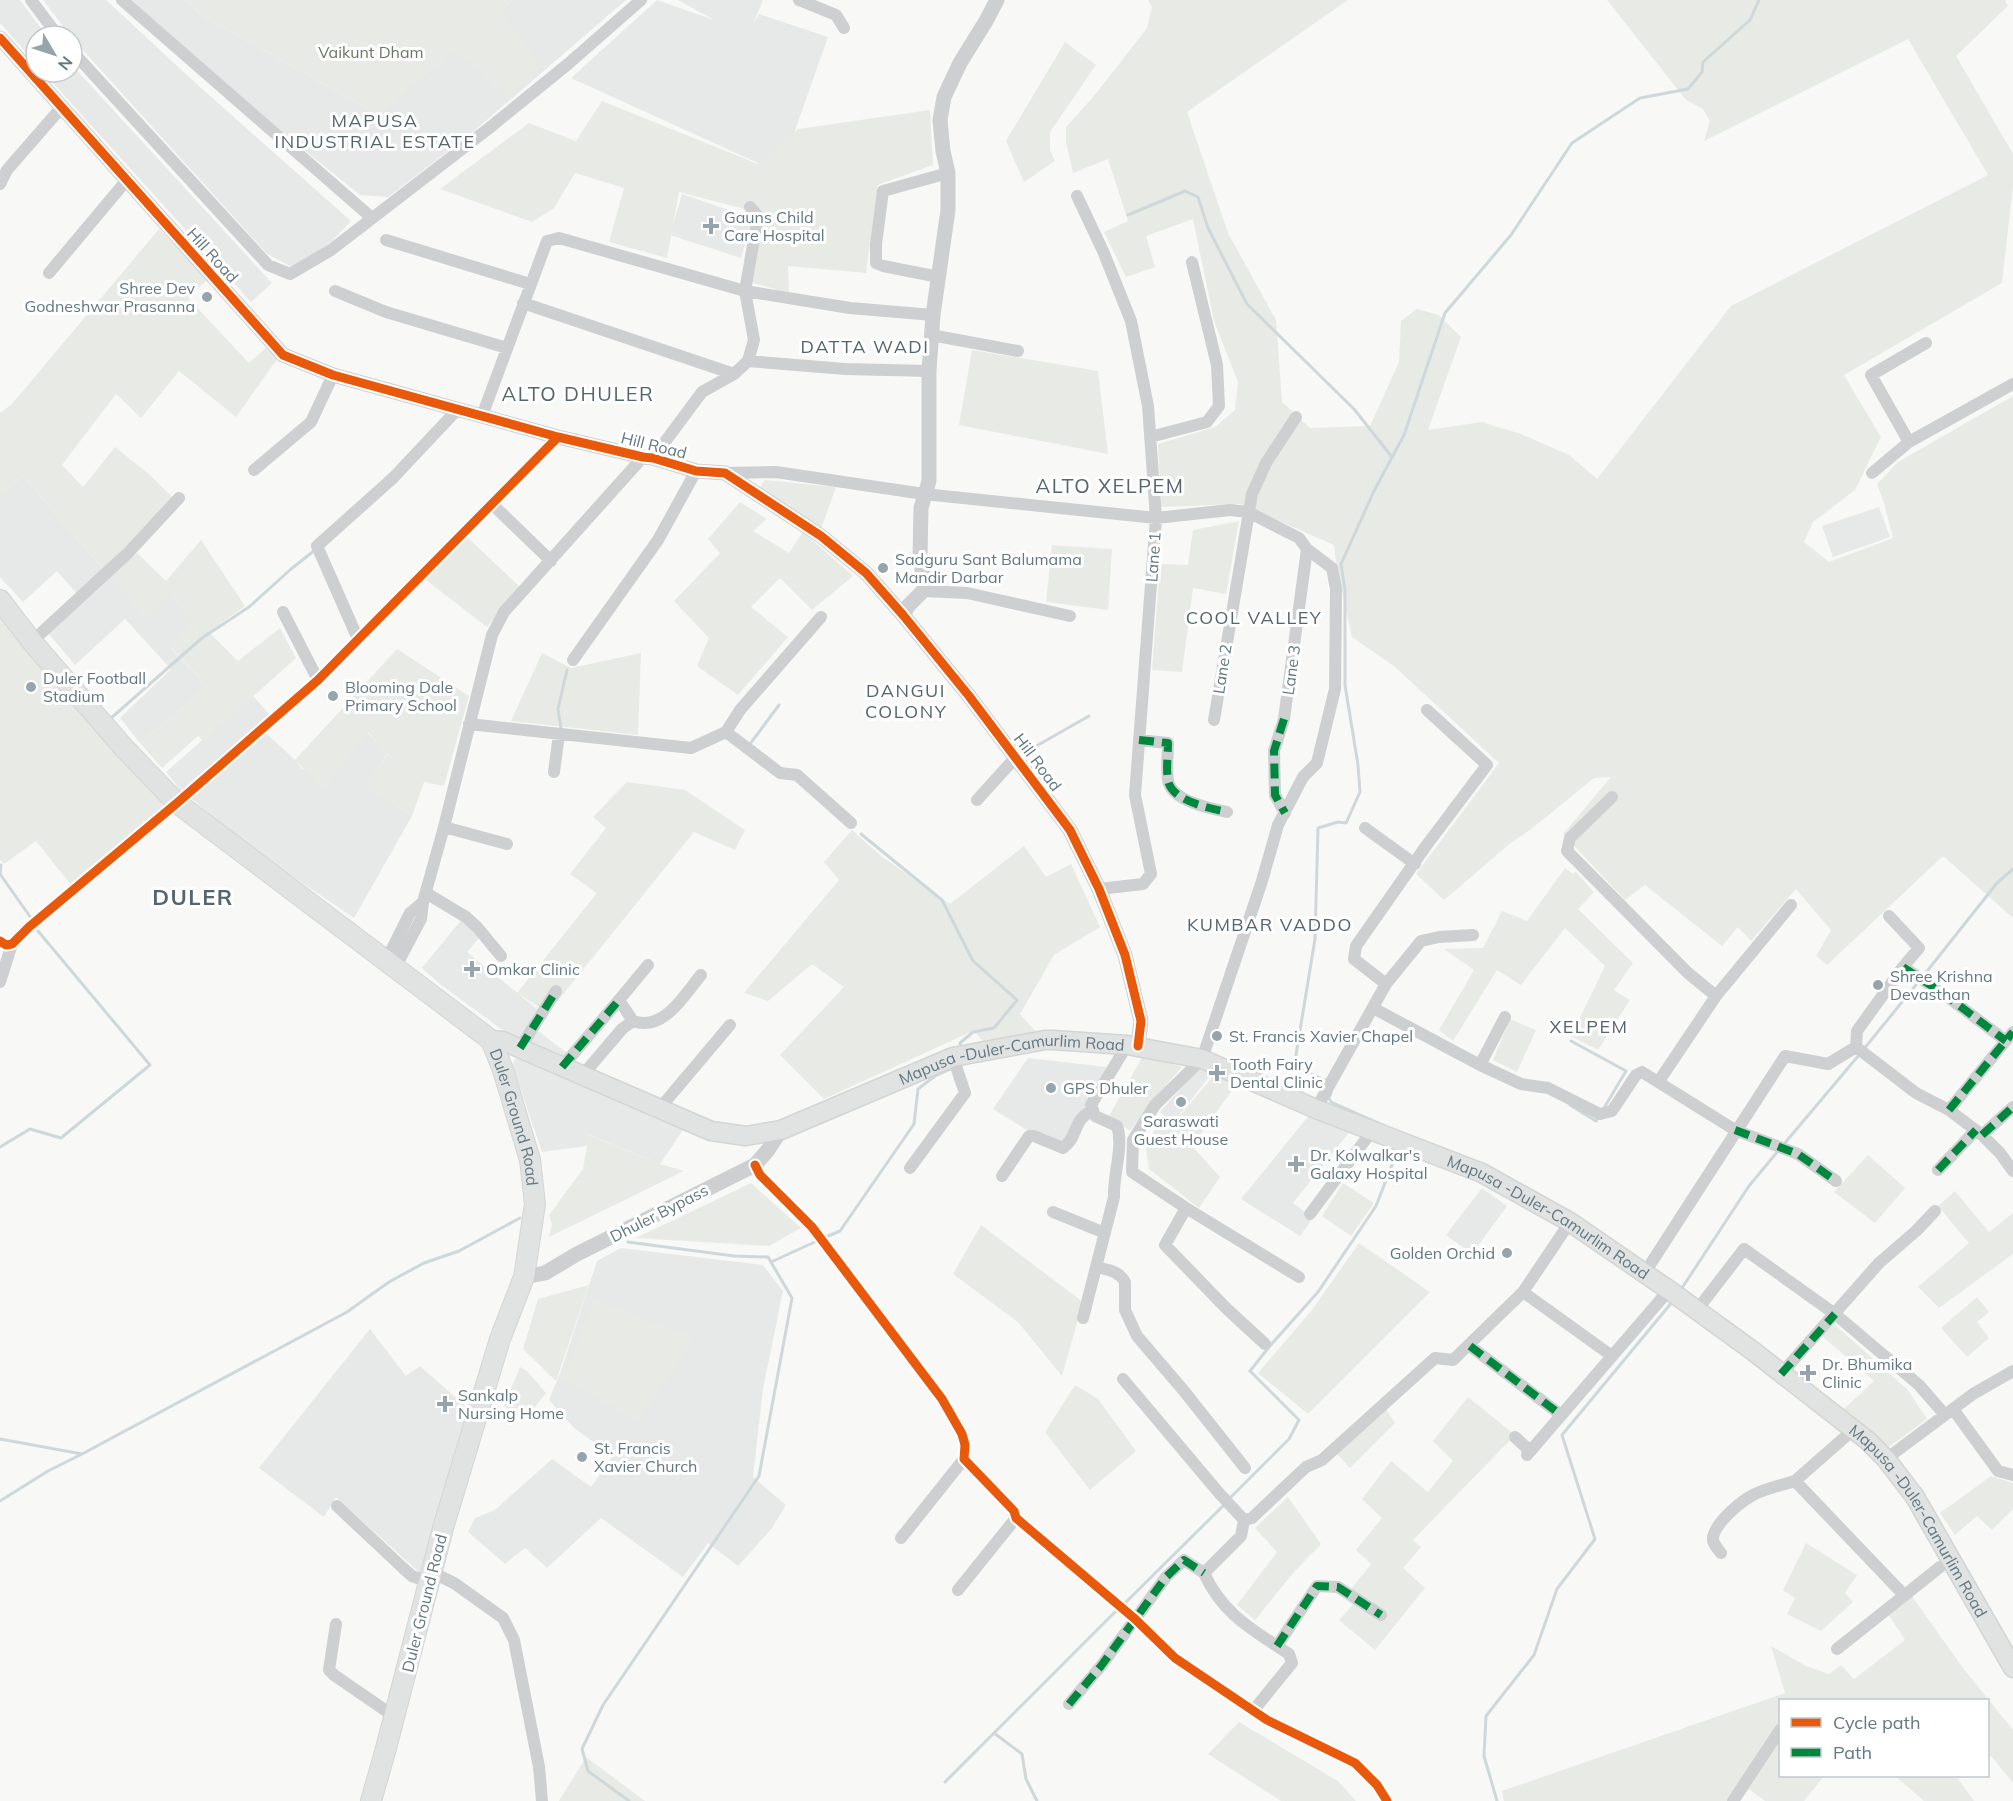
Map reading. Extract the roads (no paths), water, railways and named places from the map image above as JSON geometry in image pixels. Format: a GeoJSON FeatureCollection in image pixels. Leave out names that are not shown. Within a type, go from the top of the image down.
{"type":"FeatureCollection","features":[{"type":"Feature","properties":{"kind":"main road","name":"Duler Ground Road"},"geometry":{"type":"LineString","coordinates":[[0,600],[33,643],[124,748],[177,803],[492,1040],[503,1070],[530,1160],[535,1204],[524,1277],[500,1339],[445,1519],[395,1717],[371,1801]]}},
{"type":"Feature","properties":{"kind":"main road","name":"Mapusa -Duler-Camurlim Road"},"geometry":{"type":"LineString","coordinates":[[492,1040],[503,1041],[520,1048],[711,1131],[746,1136],[781,1130],[953,1057],[1045,1040],[1132,1045],[1202,1059],[1316,1109],[1482,1173],[1570,1221],[1669,1290],[1753,1351],[1886,1459],[1915,1497],[2012,1666]]}},
{"type":"Feature","properties":{"kind":"street"},"geometry":{"type":"LineString","coordinates":[[31,0],[49,24]]}},
{"type":"Feature","properties":{"kind":"street"},"geometry":{"type":"LineString","coordinates":[[122,0],[372,218]]}},
{"type":"Feature","properties":{"kind":"street"},"geometry":{"type":"LineString","coordinates":[[84,64],[268,265],[290,273],[331,250],[488,129],[568,64],[641,0]]}},
{"type":"Feature","properties":{"kind":"street"},"geometry":{"type":"LineString","coordinates":[[799,0],[836,15],[844,28]]}},
{"type":"Feature","properties":{"kind":"street"},"geometry":{"type":"LineString","coordinates":[[903,615],[908,606],[923,591],[925,584],[920,558],[921,508],[929,481],[931,334],[948,210],[948,173],[940,120],[944,97],[960,63],[997,0]]}},
{"type":"Feature","properties":{"kind":"street","name":"Hill Road"},"geometry":{"type":"LineString","coordinates":[[0,38],[283,355],[333,375],[558,437],[696,471],[725,473],[821,536],[866,573],[969,696],[1070,830],[1099,889],[1125,955],[1141,1022],[1132,1045]]}},
{"type":"Feature","properties":{"kind":"street"},"geometry":{"type":"LineString","coordinates":[[0,184],[7,170],[61,108]]}},
{"type":"Feature","properties":{"kind":"street"},"geometry":{"type":"LineString","coordinates":[[939,278],[876,263],[876,244],[883,191],[948,173]]}},
{"type":"Feature","properties":{"kind":"street"},"geometry":{"type":"LineString","coordinates":[[50,273],[126,181]]}},
{"type":"Feature","properties":{"kind":"street","name":"Lane 1"},"geometry":{"type":"LineString","coordinates":[[1077,196],[1131,321],[1148,406],[1156,518],[1135,795],[1151,874],[1143,884],[1099,889]]}},
{"type":"Feature","properties":{"kind":"street"},"geometry":{"type":"LineString","coordinates":[[390,964],[410,914],[424,897],[492,635],[504,612],[648,458],[702,393],[734,374],[748,361],[754,340],[745,291],[758,216],[750,207]]}},
{"type":"Feature","properties":{"kind":"street"},"geometry":{"type":"LineString","coordinates":[[482,416],[547,240],[559,238],[745,291],[850,308],[933,315]]}},
{"type":"Feature","properties":{"kind":"street"},"geometry":{"type":"LineString","coordinates":[[386,240],[530,284]]}},
{"type":"Feature","properties":{"kind":"street"},"geometry":{"type":"LineString","coordinates":[[1150,437],[1207,422],[1219,406],[1217,365],[1192,262]]}},
{"type":"Feature","properties":{"kind":"street"},"geometry":{"type":"LineString","coordinates":[[334,291],[386,312],[507,348]]}},
{"type":"Feature","properties":{"kind":"street"},"geometry":{"type":"LineString","coordinates":[[523,303],[734,374]]}},
{"type":"Feature","properties":{"kind":"street"},"geometry":{"type":"LineString","coordinates":[[931,334],[1018,351]]}},
{"type":"Feature","properties":{"kind":"street"},"geometry":{"type":"LineString","coordinates":[[1909,442],[1871,375],[1926,343]]}},
{"type":"Feature","properties":{"kind":"street"},"geometry":{"type":"LineString","coordinates":[[748,361],[845,369],[929,371]]}},
{"type":"Feature","properties":{"kind":"street"},"geometry":{"type":"LineString","coordinates":[[254,470],[311,422],[333,375]]}},
{"type":"Feature","properties":{"kind":"street"},"geometry":{"type":"LineString","coordinates":[[1872,473],[1909,442],[2013,384]]}},
{"type":"Feature","properties":{"kind":"street"},"geometry":{"type":"LineString","coordinates":[[358,639],[317,546],[393,478],[457,410]]}},
{"type":"Feature","properties":{"kind":"street","name":"Lane 2"},"geometry":{"type":"LineString","coordinates":[[1214,720],[1252,494],[1266,463],[1296,417]]}},
{"type":"Feature","properties":{"kind":"street"},"geometry":{"type":"LineString","coordinates":[[0,982],[6,942],[29,927],[177,803],[318,680],[558,437]]}},
{"type":"Feature","properties":{"kind":"street"},"geometry":{"type":"LineString","coordinates":[[573,660],[658,540],[696,471]]}},
{"type":"Feature","properties":{"kind":"street"},"geometry":{"type":"LineString","coordinates":[[725,473],[776,472],[924,494],[1156,518],[1230,510],[1248,512],[1299,538],[1307,549],[1332,568],[1336,589],[1335,689],[1317,763],[1303,777],[1278,825],[1262,881],[1202,1059],[1155,1105],[1133,1140],[1132,1172],[1299,1277]]}},
{"type":"Feature","properties":{"kind":"street"},"geometry":{"type":"LineString","coordinates":[[33,643],[128,554],[179,498]]}},
{"type":"Feature","properties":{"kind":"street"},"geometry":{"type":"LineString","coordinates":[[492,504],[551,561]]}},
{"type":"Feature","properties":{"kind":"street","name":"Lane 3"},"geometry":{"type":"LineString","coordinates":[[1285,813],[1275,795],[1274,751],[1284,719],[1307,549]]}},
{"type":"Feature","properties":{"kind":"street"},"geometry":{"type":"LineString","coordinates":[[923,591],[967,592],[1070,616]]}},
{"type":"Feature","properties":{"kind":"street"},"geometry":{"type":"LineString","coordinates":[[283,612],[318,680]]}},
{"type":"Feature","properties":{"kind":"street"},"geometry":{"type":"LineString","coordinates":[[469,724],[691,748],[726,732],[740,710],[821,617]]}},
{"type":"Feature","properties":{"kind":"street"},"geometry":{"type":"LineString","coordinates":[[1386,984],[1354,958],[1356,946],[1426,846],[1487,765],[1427,710]]}},
{"type":"Feature","properties":{"kind":"street"},"geometry":{"type":"LineString","coordinates":[[726,732],[780,774],[797,775],[851,823]]}},
{"type":"Feature","properties":{"kind":"street"},"geometry":{"type":"LineString","coordinates":[[554,772],[560,734]]}},
{"type":"Feature","properties":{"kind":"street"},"geometry":{"type":"LineString","coordinates":[[1139,740],[1168,742],[1168,780],[1176,796],[1227,812]]}},
{"type":"Feature","properties":{"kind":"street"},"geometry":{"type":"LineString","coordinates":[[977,800],[1015,758]]}},
{"type":"Feature","properties":{"kind":"street"},"geometry":{"type":"LineString","coordinates":[[1612,797],[1570,838],[1567,851],[1688,974],[1716,996]]}},
{"type":"Feature","properties":{"kind":"street"},"geometry":{"type":"LineString","coordinates":[[444,827],[507,844]]}},
{"type":"Feature","properties":{"kind":"street"},"geometry":{"type":"LineString","coordinates":[[1365,828],[1415,864]]}},
{"type":"Feature","properties":{"kind":"street"},"geometry":{"type":"LineString","coordinates":[[424,897],[466,918],[477,927],[501,956]]}},
{"type":"Feature","properties":{"kind":"street"},"geometry":{"type":"LineString","coordinates":[[1659,1082],[1716,996],[1791,905]]}},
{"type":"Feature","properties":{"kind":"street"},"geometry":{"type":"LineString","coordinates":[[1856,1047],[1857,1031],[1919,948],[1889,916]]}},
{"type":"Feature","properties":{"kind":"street"},"geometry":{"type":"LineString","coordinates":[[1316,1109],[1386,984],[1420,941],[1439,937],[1473,935]]}},
{"type":"Feature","properties":{"kind":"street"},"geometry":{"type":"LineString","coordinates":[[562,1067],[648,965]]}},
{"type":"Feature","properties":{"kind":"street"},"geometry":{"type":"LineString","coordinates":[[1903,967],[2009,1037],[1949,1110]]}},
{"type":"Feature","properties":{"kind":"street"},"geometry":{"type":"LineString","coordinates":[[619,1000],[633,1021],[642,1024],[656,1022],[669,1012],[701,975]]}},
{"type":"Feature","properties":{"kind":"street"},"geometry":{"type":"LineString","coordinates":[[520,1048],[556,991]]}},
{"type":"Feature","properties":{"kind":"street"},"geometry":{"type":"LineString","coordinates":[[1373,1008],[1480,1065],[1521,1084],[1548,1088],[1600,1114],[1612,1112],[1636,1074],[1642,1072],[1736,1130],[1798,1154],[1836,1181]]}},
{"type":"Feature","properties":{"kind":"street"},"geometry":{"type":"LineString","coordinates":[[1480,1065],[1505,1017]]}},
{"type":"Feature","properties":{"kind":"street"},"geometry":{"type":"LineString","coordinates":[[582,1076],[622,1029],[633,1021]]}},
{"type":"Feature","properties":{"kind":"street"},"geometry":{"type":"LineString","coordinates":[[660,1108],[730,1025]]}},
{"type":"Feature","properties":{"kind":"street"},"geometry":{"type":"LineString","coordinates":[[1083,1318],[1113,1197],[1113,1180],[1121,1137],[1117,1126],[1095,1116],[1091,1105],[1132,1045]]}},
{"type":"Feature","properties":{"kind":"street"},"geometry":{"type":"LineString","coordinates":[[1856,1047],[1916,1093],[1949,1110],[1979,1132],[2013,1171]]}},
{"type":"Feature","properties":{"kind":"street"},"geometry":{"type":"LineString","coordinates":[[1644,1274],[1785,1056],[1828,1064],[1856,1047]]}},
{"type":"Feature","properties":{"kind":"street"},"geometry":{"type":"LineString","coordinates":[[910,1168],[965,1093],[953,1057]]}},
{"type":"Feature","properties":{"kind":"street"},"geometry":{"type":"LineString","coordinates":[[1938,1170],[1979,1132],[2013,1107]]}},
{"type":"Feature","properties":{"kind":"street"},"geometry":{"type":"LineString","coordinates":[[1002,1176],[1029,1136],[1063,1148],[1068,1144],[1082,1115],[1093,1110]]}},
{"type":"Feature","properties":{"kind":"street","name":"Dhuler Bypass"},"geometry":{"type":"LineString","coordinates":[[524,1277],[545,1272],[755,1165],[781,1130]]}},
{"type":"Feature","properties":{"kind":"street"},"geometry":{"type":"LineString","coordinates":[[1310,1214],[1372,1131]]}},
{"type":"Feature","properties":{"kind":"street"},"geometry":{"type":"LineString","coordinates":[[755,1165],[760,1175],[812,1227],[942,1399],[962,1434],[965,1445],[964,1459],[901,1538]]}},
{"type":"Feature","properties":{"kind":"street"},"geometry":{"type":"LineString","coordinates":[[1186,1208],[1165,1245],[1226,1308],[1265,1344]]}},
{"type":"Feature","properties":{"kind":"street"},"geometry":{"type":"LineString","coordinates":[[1781,1374],[1879,1263],[1916,1232],[1935,1211]]}},
{"type":"Feature","properties":{"kind":"street"},"geometry":{"type":"LineString","coordinates":[[1053,1212],[1105,1233]]}},
{"type":"Feature","properties":{"kind":"street"},"geometry":{"type":"LineString","coordinates":[[1244,1520],[1252,1518],[1306,1467],[1322,1460],[1435,1358],[1453,1360],[1470,1346],[1523,1292],[1570,1221]]}},
{"type":"Feature","properties":{"kind":"street"},"geometry":{"type":"LineString","coordinates":[[1697,1311],[1744,1249],[1835,1314],[1949,1412],[1998,1471],[2013,1475]]}},
{"type":"Feature","properties":{"kind":"street"},"geometry":{"type":"LineString","coordinates":[[1097,1267],[1120,1274],[1123,1278],[1125,1281],[1125,1310],[1137,1336],[1245,1468]]}},
{"type":"Feature","properties":{"kind":"street"},"geometry":{"type":"LineString","coordinates":[[1515,1437],[1529,1453],[1669,1290]]}},
{"type":"Feature","properties":{"kind":"street"},"geometry":{"type":"LineString","coordinates":[[1523,1292],[1612,1356]]}},
{"type":"Feature","properties":{"kind":"street"},"geometry":{"type":"LineString","coordinates":[[1470,1346],[1561,1415]]}},
{"type":"Feature","properties":{"kind":"street"},"geometry":{"type":"LineString","coordinates":[[1886,1459],[1973,1394],[2013,1371]]}},
{"type":"Feature","properties":{"kind":"street"},"geometry":{"type":"LineString","coordinates":[[1123,1379],[1244,1520]]}},
{"type":"Feature","properties":{"kind":"street"},"geometry":{"type":"LineString","coordinates":[[1721,1553],[1714,1545],[1713,1537],[1718,1527],[1735,1507],[1754,1495],[1795,1481],[1853,1430]]}},
{"type":"Feature","properties":{"kind":"street"},"geometry":{"type":"LineString","coordinates":[[964,1459],[1014,1511],[1016,1518],[1136,1619],[1175,1658],[1267,1720],[1355,1763],[1377,1785],[1387,1801]]}},
{"type":"Feature","properties":{"kind":"street"},"geometry":{"type":"LineString","coordinates":[[1795,1481],[1904,1595]]}},
{"type":"Feature","properties":{"kind":"street"},"geometry":{"type":"LineString","coordinates":[[337,1506],[412,1576],[430,1577],[454,1583],[503,1618],[514,1640],[539,1767],[542,1801]]}},
{"type":"Feature","properties":{"kind":"street"},"geometry":{"type":"LineString","coordinates":[[958,1590],[1016,1518]]}},
{"type":"Feature","properties":{"kind":"street"},"geometry":{"type":"LineString","coordinates":[[1204,1573],[1241,1536],[1244,1520]]}},
{"type":"Feature","properties":{"kind":"street"},"geometry":{"type":"LineString","coordinates":[[1069,1704],[1101,1666],[1166,1577],[1184,1560],[1204,1573],[1211,1589],[1240,1622],[1289,1654],[1292,1663],[1253,1711]]}},
{"type":"Feature","properties":{"kind":"street"},"geometry":{"type":"LineString","coordinates":[[1837,1649],[1940,1566]]}},
{"type":"Feature","properties":{"kind":"street"},"geometry":{"type":"LineString","coordinates":[[1277,1646],[1317,1586],[1338,1587],[1381,1616]]}},
{"type":"Feature","properties":{"kind":"street"},"geometry":{"type":"LineString","coordinates":[[336,1624],[330,1670],[395,1717]]}},
{"type":"Feature","properties":{"kind":"street"},"geometry":{"type":"LineString","coordinates":[[1733,1801],[1779,1732]]}},
{"type":"Feature","properties":{"kind":"waterway"},"geometry":{"type":"LineString","coordinates":[[1327,1081],[1294,1067],[1315,939],[1318,828],[1338,822],[1346,823],[1360,792],[1345,685],[1345,590],[1341,564],[1374,491],[1404,435],[1445,313],[1511,235],[1572,143],[1640,98],[1688,89],[1702,72],[1703,62],[1750,20],[1759,0]]}},
{"type":"Feature","properties":{"kind":"waterway"},"geometry":{"type":"LineString","coordinates":[[1128,215],[1185,191],[1198,197],[1208,228],[1247,304],[1354,409],[1392,457]]}},
{"type":"Feature","properties":{"kind":"waterway"},"geometry":{"type":"LineString","coordinates":[[110,719],[202,638],[249,607],[315,550]]}},
{"type":"Feature","properties":{"kind":"waterway"},"geometry":{"type":"LineString","coordinates":[[562,729],[558,709],[567,670]]}},
{"type":"Feature","properties":{"kind":"waterway"},"geometry":{"type":"LineString","coordinates":[[750,744],[779,705]]}},
{"type":"Feature","properties":{"kind":"waterway"},"geometry":{"type":"LineString","coordinates":[[1022,757],[1024,753],[1089,716]]}},
{"type":"Feature","properties":{"kind":"waterway"},"geometry":{"type":"LineString","coordinates":[[861,834],[942,900],[973,961],[1017,1000],[994,1028],[973,1032],[960,1043],[962,1050]]}},
{"type":"Feature","properties":{"kind":"waterway"},"geometry":{"type":"LineString","coordinates":[[0,874],[1,865]]}},
{"type":"Feature","properties":{"kind":"waterway"},"geometry":{"type":"LineString","coordinates":[[1924,975],[1997,883],[2013,869]]}},
{"type":"Feature","properties":{"kind":"waterway"},"geometry":{"type":"LineString","coordinates":[[0,874],[31,918]]}},
{"type":"Feature","properties":{"kind":"waterway"},"geometry":{"type":"LineString","coordinates":[[0,1147],[30,1129],[61,1138],[150,1065],[38,931]]}},
{"type":"Feature","properties":{"kind":"waterway"},"geometry":{"type":"LineString","coordinates":[[1863,1050],[1920,980]]}},
{"type":"Feature","properties":{"kind":"waterway"},"geometry":{"type":"LineString","coordinates":[[1571,1041],[1626,1071],[1604,1108]]}},
{"type":"Feature","properties":{"kind":"waterway"},"geometry":{"type":"LineString","coordinates":[[1784,1144],[1859,1055]]}},
{"type":"Feature","properties":{"kind":"waterway"},"geometry":{"type":"LineString","coordinates":[[826,1237],[840,1231],[914,1124],[918,1089],[935,1076],[953,1068]]}},
{"type":"Feature","properties":{"kind":"waterway"},"geometry":{"type":"LineString","coordinates":[[1331,1093],[1329,1098],[1331,1102],[1385,1126]]}},
{"type":"Feature","properties":{"kind":"waterway"},"geometry":{"type":"LineString","coordinates":[[1570,1105],[1596,1121],[1599,1116]]}},
{"type":"Feature","properties":{"kind":"waterway"},"geometry":{"type":"LineString","coordinates":[[1228,1500],[1289,1439],[1299,1420],[1250,1371],[1318,1292],[1376,1206],[1399,1147]]}},
{"type":"Feature","properties":{"kind":"waterway"},"geometry":{"type":"LineString","coordinates":[[1680,1291],[1749,1186],[1778,1151]]}},
{"type":"Feature","properties":{"kind":"waterway"},"geometry":{"type":"LineString","coordinates":[[0,1439],[82,1454],[347,1312],[389,1282],[424,1263],[459,1251],[520,1218]]}},
{"type":"Feature","properties":{"kind":"waterway"},"geometry":{"type":"LineString","coordinates":[[771,1262],[817,1241]]}},
{"type":"Feature","properties":{"kind":"waterway"},"geometry":{"type":"LineString","coordinates":[[628,1242],[734,1256],[768,1257],[792,1298],[759,1476],[603,1705],[582,1749],[588,1771],[629,1801]]}},
{"type":"Feature","properties":{"kind":"waterway"},"geometry":{"type":"LineString","coordinates":[[1497,1801],[1484,1756],[1486,1716],[1534,1655],[1557,1589],[1595,1539],[1562,1435],[1673,1301]]}},
{"type":"Feature","properties":{"kind":"waterway"},"geometry":{"type":"LineString","coordinates":[[0,1501],[48,1471],[82,1454]]}},
{"type":"Feature","properties":{"kind":"waterway"},"geometry":{"type":"LineString","coordinates":[[1124,1604],[1224,1505]]}},
{"type":"Feature","properties":{"kind":"waterway"},"geometry":{"type":"LineString","coordinates":[[945,1782],[1119,1608]]}},
{"type":"Feature","properties":{"kind":"waterway"},"geometry":{"type":"LineString","coordinates":[[994,1733],[1022,1754],[1026,1779],[1037,1801]]}},
{"type":"Feature","properties":{"kind":"place","name":"Gauns Child Care Hospital"},"geometry":{"type":"Point","coordinates":[711,226]}},
{"type":"Feature","properties":{"kind":"place","name":"Shree Dev Godneshwar Prasanna"},"geometry":{"type":"Point","coordinates":[207,297]}},
{"type":"Feature","properties":{"kind":"place","name":"Sadguru Sant Balumama Mandir Darbar"},"geometry":{"type":"Point","coordinates":[883,568]}},
{"type":"Feature","properties":{"kind":"place","name":"Duler Football Stadium"},"geometry":{"type":"Point","coordinates":[31,687]}},
{"type":"Feature","properties":{"kind":"place","name":"Blooming Dale Primary School"},"geometry":{"type":"Point","coordinates":[333,696]}},
{"type":"Feature","properties":{"kind":"place","name":"Omkar Clinic"},"geometry":{"type":"Point","coordinates":[472,969]}},
{"type":"Feature","properties":{"kind":"place","name":"Shree Krishna Devasthan"},"geometry":{"type":"Point","coordinates":[1878,985]}},
{"type":"Feature","properties":{"kind":"place","name":"St. Francis Xavier Chapel"},"geometry":{"type":"Point","coordinates":[1217,1036]}},
{"type":"Feature","properties":{"kind":"place","name":"Tooth Fairy Dental Clinic"},"geometry":{"type":"Point","coordinates":[1217,1073]}},
{"type":"Feature","properties":{"kind":"place","name":"GPS Dhuler"},"geometry":{"type":"Point","coordinates":[1051,1088]}},
{"type":"Feature","properties":{"kind":"place","name":"Saraswati Guest House"},"geometry":{"type":"Point","coordinates":[1181,1102]}},
{"type":"Feature","properties":{"kind":"place","name":"Dr. Kolwalkar's Galaxy Hospital"},"geometry":{"type":"Point","coordinates":[1296,1164]}},
{"type":"Feature","properties":{"kind":"place","name":"Golden Orchid"},"geometry":{"type":"Point","coordinates":[1507,1253]}},
{"type":"Feature","properties":{"kind":"place","name":"Dr. Bhumika Clinic"},"geometry":{"type":"Point","coordinates":[1808,1373]}},
{"type":"Feature","properties":{"kind":"place","name":"Sankalp Nursing Home"},"geometry":{"type":"Point","coordinates":[445,1404]}},
{"type":"Feature","properties":{"kind":"place","name":"St. Francis Xavier Church"},"geometry":{"type":"Point","coordinates":[582,1457]}},
{"type":"Feature","properties":{"kind":"district","name":"MAPUSA INDUSTRIAL ESTATE"},"geometry":{"type":"Point","coordinates":[375,131]}},
{"type":"Feature","properties":{"kind":"district","name":"DATTA WADI"},"geometry":{"type":"Point","coordinates":[865,347]}},
{"type":"Feature","properties":{"kind":"district","name":"ALTO DHULER"},"geometry":{"type":"Point","coordinates":[578,394]}},
{"type":"Feature","properties":{"kind":"district","name":"ALTO XELPEM"},"geometry":{"type":"Point","coordinates":[1110,486]}},
{"type":"Feature","properties":{"kind":"district","name":"COOL VALLEY"},"geometry":{"type":"Point","coordinates":[1254,618]}},
{"type":"Feature","properties":{"kind":"district","name":"DANGUI COLONY"},"geometry":{"type":"Point","coordinates":[906,701]}},
{"type":"Feature","properties":{"kind":"district","name":"DULER"},"geometry":{"type":"Point","coordinates":[193,897]}},
{"type":"Feature","properties":{"kind":"district","name":"KUMBAR VADDO"},"geometry":{"type":"Point","coordinates":[1270,925]}},
{"type":"Feature","properties":{"kind":"district","name":"XELPEM"},"geometry":{"type":"Point","coordinates":[1589,1027]}},
{"type":"Feature","properties":{"kind":"park label","name":"Vaikunt Dham"},"geometry":{"type":"Point","coordinates":[371,52]}}]}
